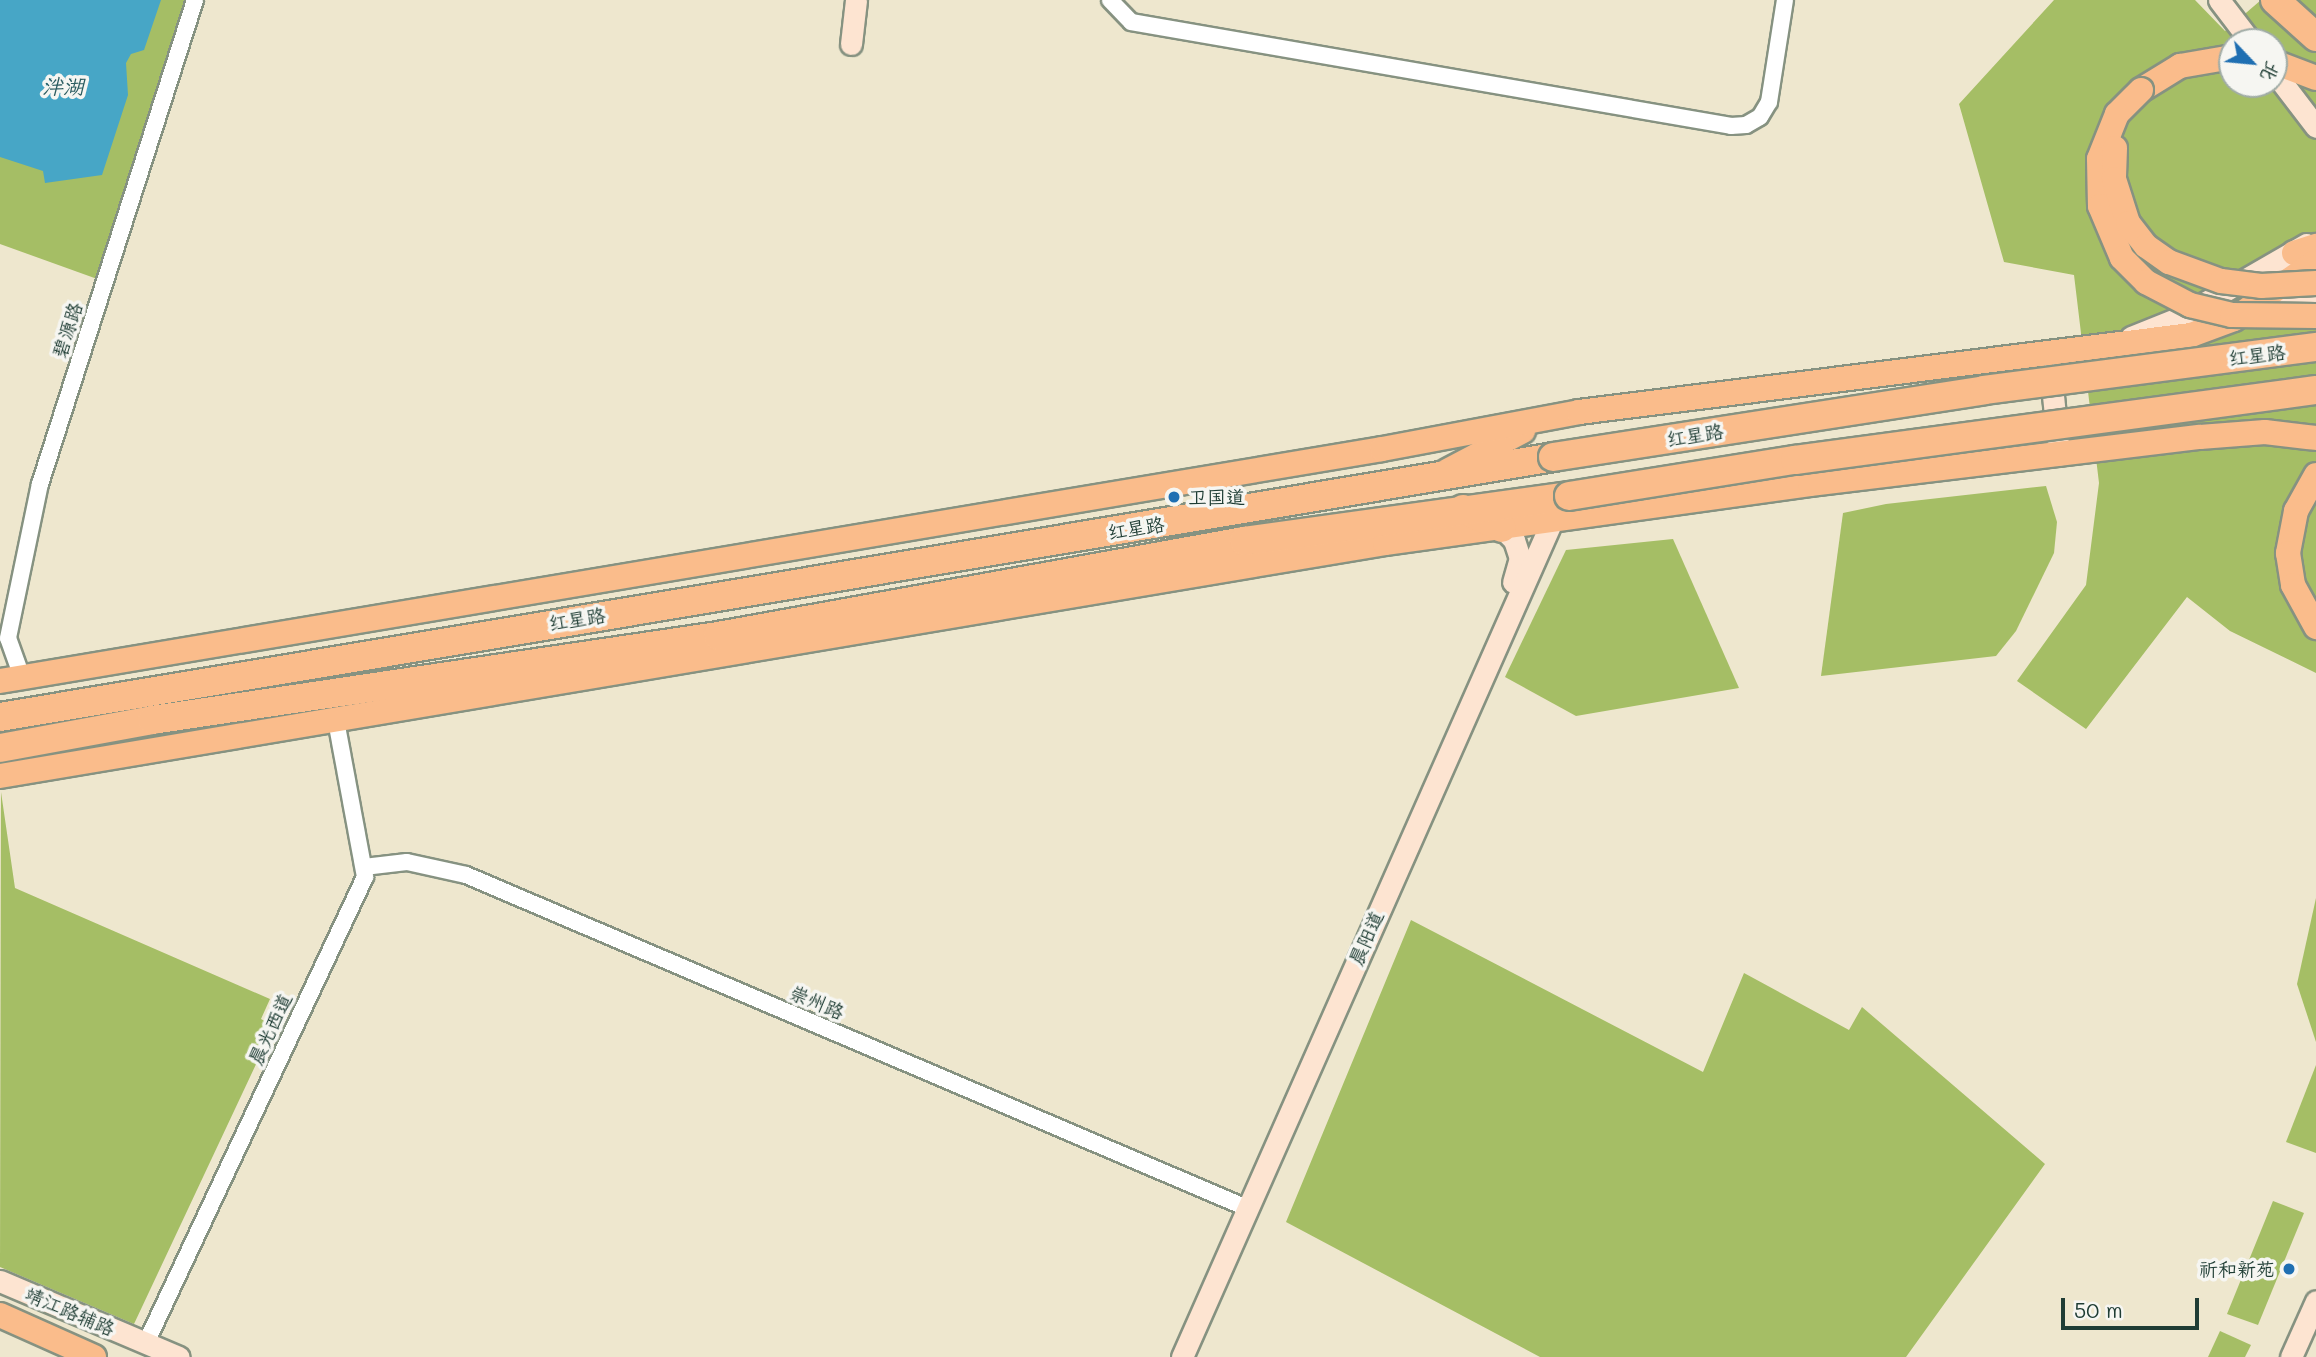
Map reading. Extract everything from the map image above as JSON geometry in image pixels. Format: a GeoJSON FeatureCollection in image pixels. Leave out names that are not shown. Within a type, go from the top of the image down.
{"type":"FeatureCollection","features":[{"type":"Feature","properties":{"kind":"highway"},"geometry":{"type":"LineString","coordinates":[[2275,0],[2316,37]]}},
{"type":"Feature","properties":{"kind":"highway","name":"红星路"},"geometry":{"type":"LineString","coordinates":[[0,717],[1441,475],[1492,448],[1553,457],[1984,390],[2316,347]]}},
{"type":"Feature","properties":{"kind":"highway","name":"红星路"},"geometry":{"type":"LineString","coordinates":[[0,748],[152,720],[718,636],[1244,541],[1569,496],[1796,460],[2316,390]]}},
{"type":"Feature","properties":{"kind":"highway"},"geometry":{"type":"LineString","coordinates":[[1463,509],[1502,528]]}},
{"type":"Feature","properties":{"kind":"main road"},"geometry":{"type":"LineString","coordinates":[[850,44],[856,0]]}},
{"type":"Feature","properties":{"kind":"main road"},"geometry":{"type":"LineString","coordinates":[[2223,1],[2241,28]]}},
{"type":"Feature","properties":{"kind":"main road"},"geometry":{"type":"LineString","coordinates":[[2218,59],[2180,66],[2141,90],[2117,114],[2099,159],[2100,206],[2122,258],[2146,282],[2190,305],[2232,315],[2316,316]]}},
{"type":"Feature","properties":{"kind":"main road"},"geometry":{"type":"LineString","coordinates":[[2288,67],[2316,78]]}},
{"type":"Feature","properties":{"kind":"main road"},"geometry":{"type":"LineString","coordinates":[[2141,90],[2116,148],[2114,179],[2128,223],[2146,246],[2179,267],[2221,281],[2261,286],[2312,261]]}},
{"type":"Feature","properties":{"kind":"main road"},"geometry":{"type":"LineString","coordinates":[[2288,90],[2316,127]]}},
{"type":"Feature","properties":{"kind":"main road"},"geometry":{"type":"LineString","coordinates":[[11,679],[1492,448],[1546,419],[2048,349],[2205,331],[2250,308],[2312,261],[2316,236]]}},
{"type":"Feature","properties":{"kind":"main road"},"geometry":{"type":"LineString","coordinates":[[2122,341],[2312,261]]}},
{"type":"Feature","properties":{"kind":"main road"},"geometry":{"type":"LineString","coordinates":[[2250,308],[2316,303]]}},
{"type":"Feature","properties":{"kind":"main road"},"geometry":{"type":"LineString","coordinates":[[2048,349],[2059,455]]}},
{"type":"Feature","properties":{"kind":"main road"},"geometry":{"type":"LineString","coordinates":[[0,776],[1385,543],[2059,455],[2265,432],[2316,438]]}},
{"type":"Feature","properties":{"kind":"main road"},"geometry":{"type":"LineString","coordinates":[[2316,475],[2296,511],[2288,552],[2293,585],[2316,626]]}},
{"type":"Feature","properties":{"kind":"main road"},"geometry":{"type":"LineString","coordinates":[[1552,521],[1569,496]]}},
{"type":"Feature","properties":{"kind":"main road","name":"晨阳道"},"geometry":{"type":"LineString","coordinates":[[1170,1357],[1242,1207],[1552,521]]}},
{"type":"Feature","properties":{"kind":"main road","name":"晨阳道"},"geometry":{"type":"LineString","coordinates":[[1182,1357],[1242,1207],[1518,570],[1517,548],[1502,528]]}},
{"type":"Feature","properties":{"kind":"main road","name":"靖江路辅路"},"geometry":{"type":"LineString","coordinates":[[0,1280],[179,1357]]}},
{"type":"Feature","properties":{"kind":"main road"},"geometry":{"type":"LineString","coordinates":[[2291,1357],[2316,1301]]}},
{"type":"Feature","properties":{"kind":"main road"},"geometry":{"type":"LineString","coordinates":[[0,1315],[94,1357]]}},
{"type":"Feature","properties":{"kind":"street","name":"碧源路"},"geometry":{"type":"LineString","coordinates":[[11,679],[8,638],[40,484],[195,0]]}},
{"type":"Feature","properties":{"kind":"street"},"geometry":{"type":"LineString","coordinates":[[1110,0],[1131,22],[1731,126],[1746,125],[1760,117],[1769,102],[1785,0]]}},
{"type":"Feature","properties":{"kind":"street","name":"晨光西道"},"geometry":{"type":"LineString","coordinates":[[146,1343],[365,877],[336,721]]}},
{"type":"Feature","properties":{"kind":"street","name":"崇州路"},"geometry":{"type":"LineString","coordinates":[[364,867],[407,862],[466,875],[1242,1207]]}},
{"type":"Feature","properties":{"kind":"green space"},"geometry":{"type":"Polygon","coordinates":[[[0,0],[189,0],[100,280],[0,244],[0,0]]]}},
{"type":"Feature","properties":{"kind":"green space"},"geometry":{"type":"Polygon","coordinates":[[[2054,0],[2195,0],[2222,28],[2218,28],[2218,98],[2288,98],[2288,28],[2228,28],[2261,0],[2316,0],[2316,673],[2230,631],[2187,597],[2086,729],[2017,681],[2086,585],[2099,483],[2074,275],[2004,262],[1959,104],[2054,0]]]}},
{"type":"Feature","properties":{"kind":"green space"},"geometry":{"type":"Polygon","coordinates":[[[2046,486],[2057,522],[2054,553],[2016,631],[1996,656],[1821,676],[1843,513],[1886,504],[2046,486]]]}},
{"type":"Feature","properties":{"kind":"green space"},"geometry":{"type":"Polygon","coordinates":[[[1673,539],[1739,688],[1576,716],[1505,677],[1566,550],[1673,539]]]}},
{"type":"Feature","properties":{"kind":"green space"},"geometry":{"type":"Polygon","coordinates":[[[1,792],[15,888],[270,999],[261,1019],[274,1026],[134,1324],[0,1267],[1,792]]]}},
{"type":"Feature","properties":{"kind":"green space"},"geometry":{"type":"Polygon","coordinates":[[[2316,898],[2316,1042],[2297,984],[2316,898]]]}},
{"type":"Feature","properties":{"kind":"green space"},"geometry":{"type":"Polygon","coordinates":[[[1411,920],[1703,1072],[1744,973],[1849,1030],[1862,1007],[2045,1164],[1906,1357],[1540,1357],[1286,1222],[1411,920]]]}},
{"type":"Feature","properties":{"kind":"green space"},"geometry":{"type":"Polygon","coordinates":[[[2316,1065],[2316,1153],[2286,1142],[2316,1065]]]}},
{"type":"Feature","properties":{"kind":"green space"},"geometry":{"type":"Polygon","coordinates":[[[2273,1201],[2304,1213],[2258,1325],[2227,1314],[2273,1201]]]}},
{"type":"Feature","properties":{"kind":"green space"},"geometry":{"type":"Polygon","coordinates":[[[2220,1331],[2251,1345],[2245,1357],[2208,1357],[2220,1331]]]}},
{"type":"Feature","properties":{"kind":"water","name":"泮湖"},"geometry":{"type":"Polygon","coordinates":[[[0,0],[161,0],[144,50],[131,54],[126,63],[128,95],[102,175],[45,183],[43,171],[0,157],[0,0]]]}},
{"type":"Feature","properties":{"kind":"place","name":"卫国道"},"geometry":{"type":"Point","coordinates":[1174,497]}},
{"type":"Feature","properties":{"kind":"place","name":"祈和新苑"},"geometry":{"type":"Point","coordinates":[2289,1269]}}]}
